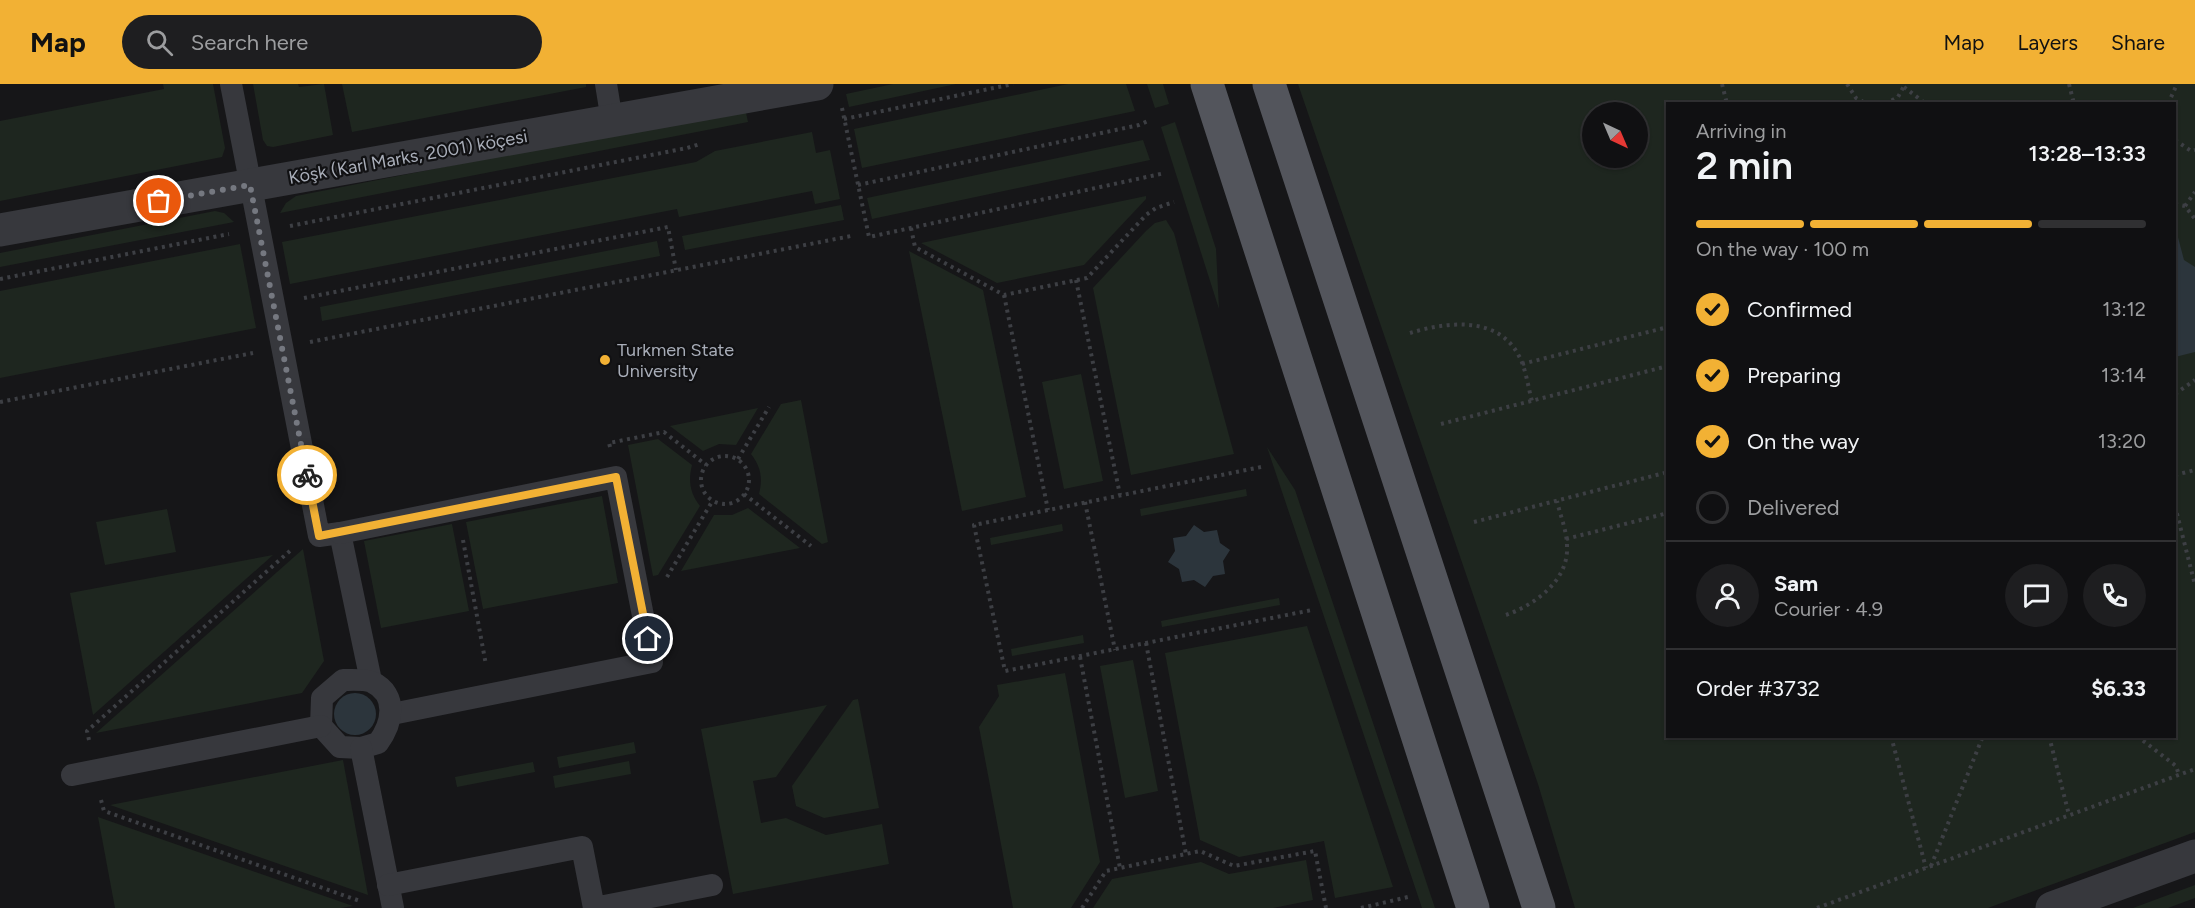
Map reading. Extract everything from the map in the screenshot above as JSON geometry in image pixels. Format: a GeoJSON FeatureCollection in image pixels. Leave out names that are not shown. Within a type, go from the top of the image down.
{"type":"FeatureCollection","features":[{"type":"Feature","properties":{"kind":"main road"},"geometry":{"type":"LineString","coordinates":[[1207,84],[1473,908]]}},
{"type":"Feature","properties":{"kind":"main road"},"geometry":{"type":"LineString","coordinates":[[1269,84],[1539,908]]}},
{"type":"Feature","properties":{"kind":"street","name":"Köşk (Karl Marks, 2001) köçesi"},"geometry":{"type":"LineString","coordinates":[[0,230],[612,121],[829,94]]}},
{"type":"Feature","properties":{"kind":"street"},"geometry":{"type":"LineString","coordinates":[[2052,908],[2195,856]]}},
{"type":"Feature","properties":{"kind":"lane"},"geometry":{"type":"LineString","coordinates":[[231,84],[250,185],[330,534],[371,681],[386,694],[392,714],[388,730],[378,743],[361,748],[340,747],[321,726],[322,698],[343,680],[371,681]]}},
{"type":"Feature","properties":{"kind":"lane"},"geometry":{"type":"LineString","coordinates":[[606,84],[612,121]]}},
{"type":"Feature","properties":{"kind":"lane"},"geometry":{"type":"LineString","coordinates":[[330,534],[616,477],[652,662],[392,714]]}},
{"type":"Feature","properties":{"kind":"lane"},"geometry":{"type":"LineString","coordinates":[[72,775],[321,726]]}},
{"type":"Feature","properties":{"kind":"lane"},"geometry":{"type":"LineString","coordinates":[[361,748],[393,908]]}},
{"type":"Feature","properties":{"kind":"lane"},"geometry":{"type":"LineString","coordinates":[[388,885],[582,847],[594,908],[712,885]]}},
{"type":"Feature","properties":{"kind":"path"},"geometry":{"type":"LineString","coordinates":[[844,120],[1013,84]]}},
{"type":"Feature","properties":{"kind":"path"},"geometry":{"type":"LineString","coordinates":[[1722,84],[1726,102]]}},
{"type":"Feature","properties":{"kind":"path"},"geometry":{"type":"LineString","coordinates":[[1847,84],[1859,102]]}},
{"type":"Feature","properties":{"kind":"path"},"geometry":{"type":"LineString","coordinates":[[2069,84],[2074,102]]}},
{"type":"Feature","properties":{"kind":"path"},"geometry":{"type":"LineString","coordinates":[[2169,102],[2177,84]]}},
{"type":"Feature","properties":{"kind":"path"},"geometry":{"type":"LineString","coordinates":[[1889,102],[1898,97],[1904,86],[1924,102]]}},
{"type":"Feature","properties":{"kind":"path"},"geometry":{"type":"LineString","coordinates":[[829,94],[844,120],[869,237],[1165,173]]}},
{"type":"Feature","properties":{"kind":"path"},"geometry":{"type":"LineString","coordinates":[[858,185],[1148,122]]}},
{"type":"Feature","properties":{"kind":"path"},"geometry":{"type":"LineString","coordinates":[[281,228],[687,148],[709,140]]}},
{"type":"Feature","properties":{"kind":"path"},"geometry":{"type":"LineString","coordinates":[[2176,141],[2191,151],[2195,150]]}},
{"type":"Feature","properties":{"kind":"path"},"geometry":{"type":"LineString","coordinates":[[2185,206],[2195,192]]}},
{"type":"Feature","properties":{"kind":"path"},"geometry":{"type":"LineString","coordinates":[[910,228],[915,247],[1004,295],[1087,278],[1146,215],[1156,208],[1174,202]]}},
{"type":"Feature","properties":{"kind":"path"},"geometry":{"type":"LineString","coordinates":[[2176,204],[2185,206],[2195,219]]}},
{"type":"Feature","properties":{"kind":"path"},"geometry":{"type":"LineString","coordinates":[[306,297],[668,227],[676,270]]}},
{"type":"Feature","properties":{"kind":"path"},"geometry":{"type":"LineString","coordinates":[[0,279],[237,232]]}},
{"type":"Feature","properties":{"kind":"path"},"geometry":{"type":"LineString","coordinates":[[310,342],[851,237]]}},
{"type":"Feature","properties":{"kind":"path"},"geometry":{"type":"LineString","coordinates":[[1076,280],[1120,495]]}},
{"type":"Feature","properties":{"kind":"path"},"geometry":{"type":"LineString","coordinates":[[1004,295],[1048,510]]}},
{"type":"Feature","properties":{"kind":"path"},"geometry":{"type":"LineString","coordinates":[[1410,333],[1442,324],[1475,325],[1492,332],[1508,341],[1515,349],[1522,364],[1532,401]]}},
{"type":"Feature","properties":{"kind":"path"},"geometry":{"type":"LineString","coordinates":[[1522,364],[1666,328]]}},
{"type":"Feature","properties":{"kind":"path"},"geometry":{"type":"LineString","coordinates":[[0,402],[257,352]]}},
{"type":"Feature","properties":{"kind":"path"},"geometry":{"type":"LineString","coordinates":[[1441,424],[1666,367]]}},
{"type":"Feature","properties":{"kind":"path"},"geometry":{"type":"LineString","coordinates":[[2176,393],[2195,380]]}},
{"type":"Feature","properties":{"kind":"path"},"geometry":{"type":"LineString","coordinates":[[738,459],[769,407]]}},
{"type":"Feature","properties":{"kind":"path"},"geometry":{"type":"LineString","coordinates":[[616,477],[609,443],[664,432],[706,465]]}},
{"type":"Feature","properties":{"kind":"path"},"geometry":{"type":"LineString","coordinates":[[727,455],[738,459],[748,472],[749,484],[744,494],[730,503],[713,500],[703,487],[702,475],[706,465],[721,456],[727,455]]}},
{"type":"Feature","properties":{"kind":"path"},"geometry":{"type":"LineString","coordinates":[[1261,467],[974,525],[1005,671],[1312,610]]}},
{"type":"Feature","properties":{"kind":"path"},"geometry":{"type":"LineString","coordinates":[[2176,475],[2195,470]]}},
{"type":"Feature","properties":{"kind":"path"},"geometry":{"type":"LineString","coordinates":[[1474,522],[1666,473]]}},
{"type":"Feature","properties":{"kind":"path"},"geometry":{"type":"LineString","coordinates":[[744,494],[811,546]]}},
{"type":"Feature","properties":{"kind":"path"},"geometry":{"type":"LineString","coordinates":[[639,595],[659,590],[713,500]]}},
{"type":"Feature","properties":{"kind":"path"},"geometry":{"type":"LineString","coordinates":[[1506,615],[1533,603],[1551,586],[1564,565],[1567,555],[1566,539],[1557,501]]}},
{"type":"Feature","properties":{"kind":"path"},"geometry":{"type":"LineString","coordinates":[[1086,502],[1115,650]]}},
{"type":"Feature","properties":{"kind":"path"},"geometry":{"type":"LineString","coordinates":[[2176,510],[2195,585]]}},
{"type":"Feature","properties":{"kind":"path"},"geometry":{"type":"LineString","coordinates":[[1566,539],[1666,514]]}},
{"type":"Feature","properties":{"kind":"path"},"geometry":{"type":"LineString","coordinates":[[330,534],[301,540],[87,731],[104,811],[360,900],[362,908]]}},
{"type":"Feature","properties":{"kind":"path"},"geometry":{"type":"LineString","coordinates":[[462,534],[491,694]]}},
{"type":"Feature","properties":{"kind":"path"},"geometry":{"type":"LineString","coordinates":[[1146,644],[1186,854]]}},
{"type":"Feature","properties":{"kind":"path"},"geometry":{"type":"LineString","coordinates":[[1080,657],[1120,868]]}},
{"type":"Feature","properties":{"kind":"path"},"geometry":{"type":"LineString","coordinates":[[1892,738],[1928,867]]}},
{"type":"Feature","properties":{"kind":"path"},"geometry":{"type":"LineString","coordinates":[[1928,867],[1982,738]]}},
{"type":"Feature","properties":{"kind":"path"},"geometry":{"type":"LineString","coordinates":[[2050,738],[2069,815]]}},
{"type":"Feature","properties":{"kind":"path"},"geometry":{"type":"LineString","coordinates":[[2140,738],[2176,766],[2179,775]]}},
{"type":"Feature","properties":{"kind":"path"},"geometry":{"type":"LineString","coordinates":[[1817,908],[2195,769]]}},
{"type":"Feature","properties":{"kind":"path"},"geometry":{"type":"LineString","coordinates":[[1082,908],[1106,871],[1200,851],[1234,866],[1315,851],[1326,908]]}},
{"type":"Feature","properties":{"kind":"path"},"geometry":{"type":"LineString","coordinates":[[1361,908],[1408,897]]}},
{"type":"Feature","properties":{"kind":"shaded area"},"geometry":{"type":"Polygon","coordinates":[[[163,84],[213,84],[225,148],[222,157],[0,201],[0,121],[164,89],[163,84]]]}},
{"type":"Feature","properties":{"kind":"shaded area"},"geometry":{"type":"Polygon","coordinates":[[[253,84],[298,84],[299,87],[324,84],[333,135],[273,147],[267,146],[263,140],[253,84]]]}},
{"type":"Feature","properties":{"kind":"shaded area"},"geometry":{"type":"Polygon","coordinates":[[[342,84],[586,84],[586,87],[352,132],[342,84]]]}},
{"type":"Feature","properties":{"kind":"shaded area"},"geometry":{"type":"Polygon","coordinates":[[[893,84],[956,84],[849,107],[846,94],[893,84]]]}},
{"type":"Feature","properties":{"kind":"shaded area"},"geometry":{"type":"Polygon","coordinates":[[[1068,84],[1126,84],[1135,111],[862,168],[854,129],[1068,84]]]}},
{"type":"Feature","properties":{"kind":"shaded area"},"geometry":{"type":"Polygon","coordinates":[[[1147,84],[1163,84],[1169,104],[1155,108],[1147,84]]]}},
{"type":"Feature","properties":{"kind":"shaded area"},"geometry":{"type":"Polygon","coordinates":[[[1298,84],[2195,84],[2195,832],[1988,908],[1575,908],[1538,784],[1298,84]]]}},
{"type":"Feature","properties":{"kind":"shaded area"},"geometry":{"type":"Polygon","coordinates":[[[745,108],[748,122],[280,213],[286,203],[296,196],[745,108]]]}},
{"type":"Feature","properties":{"kind":"shaded area"},"geometry":{"type":"Polygon","coordinates":[[[1175,122],[1216,249],[1219,309],[1161,127],[1175,122]]]}},
{"type":"Feature","properties":{"kind":"shaded area"},"geometry":{"type":"Polygon","coordinates":[[[812,132],[816,153],[830,150],[840,199],[815,204],[812,191],[679,217],[677,209],[290,284],[282,242],[696,162],[715,151],[812,132]]]}},
{"type":"Feature","properties":{"kind":"shaded area"},"geometry":{"type":"Polygon","coordinates":[[[1143,140],[1150,160],[872,219],[867,198],[1143,140]]]}},
{"type":"Feature","properties":{"kind":"shaded area"},"geometry":{"type":"Polygon","coordinates":[[[1146,196],[1146,199],[1084,265],[997,283],[921,243],[1146,196]]]}},
{"type":"Feature","properties":{"kind":"shaded area"},"geometry":{"type":"Polygon","coordinates":[[[841,205],[844,220],[685,250],[682,236],[841,205]]]}},
{"type":"Feature","properties":{"kind":"shaded area"},"geometry":{"type":"Polygon","coordinates":[[[215,211],[224,213],[234,222],[0,267],[0,253],[215,211]]]}},
{"type":"Feature","properties":{"kind":"shaded area"},"geometry":{"type":"Polygon","coordinates":[[[1166,220],[1174,233],[1234,454],[1131,475],[1093,288],[1146,231],[1155,223],[1166,220]]]}},
{"type":"Feature","properties":{"kind":"shaded area"},"geometry":{"type":"Polygon","coordinates":[[[2176,230],[2184,260],[2195,267],[2195,352],[2176,357],[2176,230]]]}},
{"type":"Feature","properties":{"kind":"shaded area"},"geometry":{"type":"Polygon","coordinates":[[[657,241],[660,256],[322,321],[320,307],[657,241]]]}},
{"type":"Feature","properties":{"kind":"shaded area"},"geometry":{"type":"Polygon","coordinates":[[[240,244],[256,328],[0,378],[0,291],[240,244]]]}},
{"type":"Feature","properties":{"kind":"shaded area"},"geometry":{"type":"Polygon","coordinates":[[[909,251],[983,290],[1026,497],[962,511],[909,251]]]}},
{"type":"Feature","properties":{"kind":"shaded area"},"geometry":{"type":"Polygon","coordinates":[[[1081,374],[1103,481],[1064,489],[1042,382],[1081,374]]]}},
{"type":"Feature","properties":{"kind":"shaded area"},"geometry":{"type":"Polygon","coordinates":[[[801,400],[828,542],[822,544],[759,494],[760,473],[751,454],[781,404],[801,400]]]}},
{"type":"Feature","properties":{"kind":"shaded area"},"geometry":{"type":"Polygon","coordinates":[[[758,408],[736,445],[719,444],[703,451],[670,426],[758,408]]]}},
{"type":"Feature","properties":{"kind":"shaded area"},"geometry":{"type":"Polygon","coordinates":[[[658,439],[692,465],[691,487],[700,506],[658,575],[653,576],[628,445],[658,439]]]}},
{"type":"Feature","properties":{"kind":"shaded area"},"geometry":{"type":"Polygon","coordinates":[[[1267,447],[1295,490],[1435,908],[1422,908],[1267,447]]]}},
{"type":"Feature","properties":{"kind":"shaded area"},"geometry":{"type":"Polygon","coordinates":[[[1246,489],[1247,496],[1141,516],[1140,509],[1246,489]]]}},
{"type":"Feature","properties":{"kind":"shaded area"},"geometry":{"type":"Polygon","coordinates":[[[602,496],[618,583],[483,609],[466,522],[602,496]]]}},
{"type":"Feature","properties":{"kind":"shaded area"},"geometry":{"type":"Polygon","coordinates":[[[748,508],[800,548],[681,571],[714,515],[732,515],[748,508]]]}},
{"type":"Feature","properties":{"kind":"shaded area"},"geometry":{"type":"Polygon","coordinates":[[[167,509],[176,552],[105,565],[96,522],[167,509]]]}},
{"type":"Feature","properties":{"kind":"shaded area"},"geometry":{"type":"Polygon","coordinates":[[[452,524],[469,611],[381,628],[364,541],[452,524]]]}},
{"type":"Feature","properties":{"kind":"shaded area"},"geometry":{"type":"Polygon","coordinates":[[[1062,524],[1063,531],[991,545],[990,538],[1062,524]]]}},
{"type":"Feature","properties":{"kind":"shaded area"},"geometry":{"type":"Polygon","coordinates":[[[1194,525],[1204,532],[1217,530],[1220,543],[1230,550],[1223,561],[1225,574],[1213,576],[1205,587],[1194,580],[1182,582],[1179,569],[1168,562],[1175,551],[1173,538],[1186,536],[1194,525]]]}},
{"type":"Feature","properties":{"kind":"shaded area"},"geometry":{"type":"Polygon","coordinates":[[[303,549],[324,661],[302,693],[96,733],[303,549]]]}},
{"type":"Feature","properties":{"kind":"shaded area"},"geometry":{"type":"Polygon","coordinates":[[[273,555],[93,715],[70,593],[273,555]]]}},
{"type":"Feature","properties":{"kind":"shaded area"},"geometry":{"type":"Polygon","coordinates":[[[1279,598],[1280,605],[1162,627],[1161,621],[1279,598]]]}},
{"type":"Feature","properties":{"kind":"shaded area"},"geometry":{"type":"Polygon","coordinates":[[[1307,626],[1393,887],[1335,898],[1324,841],[1239,857],[1200,840],[1165,653],[1307,626]]]}},
{"type":"Feature","properties":{"kind":"shaded area"},"geometry":{"type":"Polygon","coordinates":[[[1083,635],[1084,643],[1012,656],[1011,649],[1083,635]]]}},
{"type":"Feature","properties":{"kind":"shaded area"},"geometry":{"type":"Polygon","coordinates":[[[1133,660],[1158,791],[1125,798],[1100,666],[1133,660]]]}},
{"type":"Feature","properties":{"kind":"shaded area"},"geometry":{"type":"Polygon","coordinates":[[[1065,673],[1100,862],[1071,908],[1013,908],[979,727],[999,696],[997,685],[1065,673]]]}},
{"type":"Feature","properties":{"kind":"shaded area"},"geometry":{"type":"Polygon","coordinates":[[[355,693],[370,699],[376,714],[370,729],[355,735],[340,729],[334,714],[340,699],[355,693]]]}},
{"type":"Feature","properties":{"kind":"shaded area"},"geometry":{"type":"Polygon","coordinates":[[[858,699],[879,808],[824,818],[796,806],[792,786],[853,700],[858,699]]]}},
{"type":"Feature","properties":{"kind":"shaded area"},"geometry":{"type":"Polygon","coordinates":[[[827,705],[776,777],[753,781],[761,823],[786,818],[826,835],[882,824],[889,864],[733,894],[701,729],[827,705]]]}},
{"type":"Feature","properties":{"kind":"shaded area"},"geometry":{"type":"Polygon","coordinates":[[[634,742],[636,753],[559,768],[557,757],[634,742]]]}},
{"type":"Feature","properties":{"kind":"shaded area"},"geometry":{"type":"Polygon","coordinates":[[[343,760],[368,895],[110,805],[343,760]]]}},
{"type":"Feature","properties":{"kind":"shaded area"},"geometry":{"type":"Polygon","coordinates":[[[629,761],[631,774],[555,788],[553,776],[629,761]]]}},
{"type":"Feature","properties":{"kind":"shaded area"},"geometry":{"type":"Polygon","coordinates":[[[533,762],[535,772],[457,787],[455,777],[533,762]]]}},
{"type":"Feature","properties":{"kind":"shaded area"},"geometry":{"type":"Polygon","coordinates":[[[98,817],[353,906],[341,908],[115,908],[98,817]]]}},
{"type":"Feature","properties":{"kind":"shaded area"},"geometry":{"type":"Polygon","coordinates":[[[1306,860],[1313,900],[1273,908],[1093,908],[1112,879],[1201,862],[1229,874],[1306,860]]]}},
{"type":"Feature","properties":{"kind":"shaded area"},"geometry":{"type":"Polygon","coordinates":[[[2195,885],[2195,898],[2168,908],[2133,908],[2195,885]]]}},
{"type":"Feature","properties":{"kind":"way so far"},"geometry":{"type":"LineString","coordinates":[[159,201],[250,185],[307,475]]}},
{"type":"Feature","properties":{"kind":"place","name":"Turkmen State University"},"geometry":{"type":"Point","coordinates":[605,360]}},
{"type":"Feature","properties":{"kind":"route"},"geometry":{"type":"LineString","coordinates":[[307,475],[319,536],[616,477],[648,639]]}}]}
